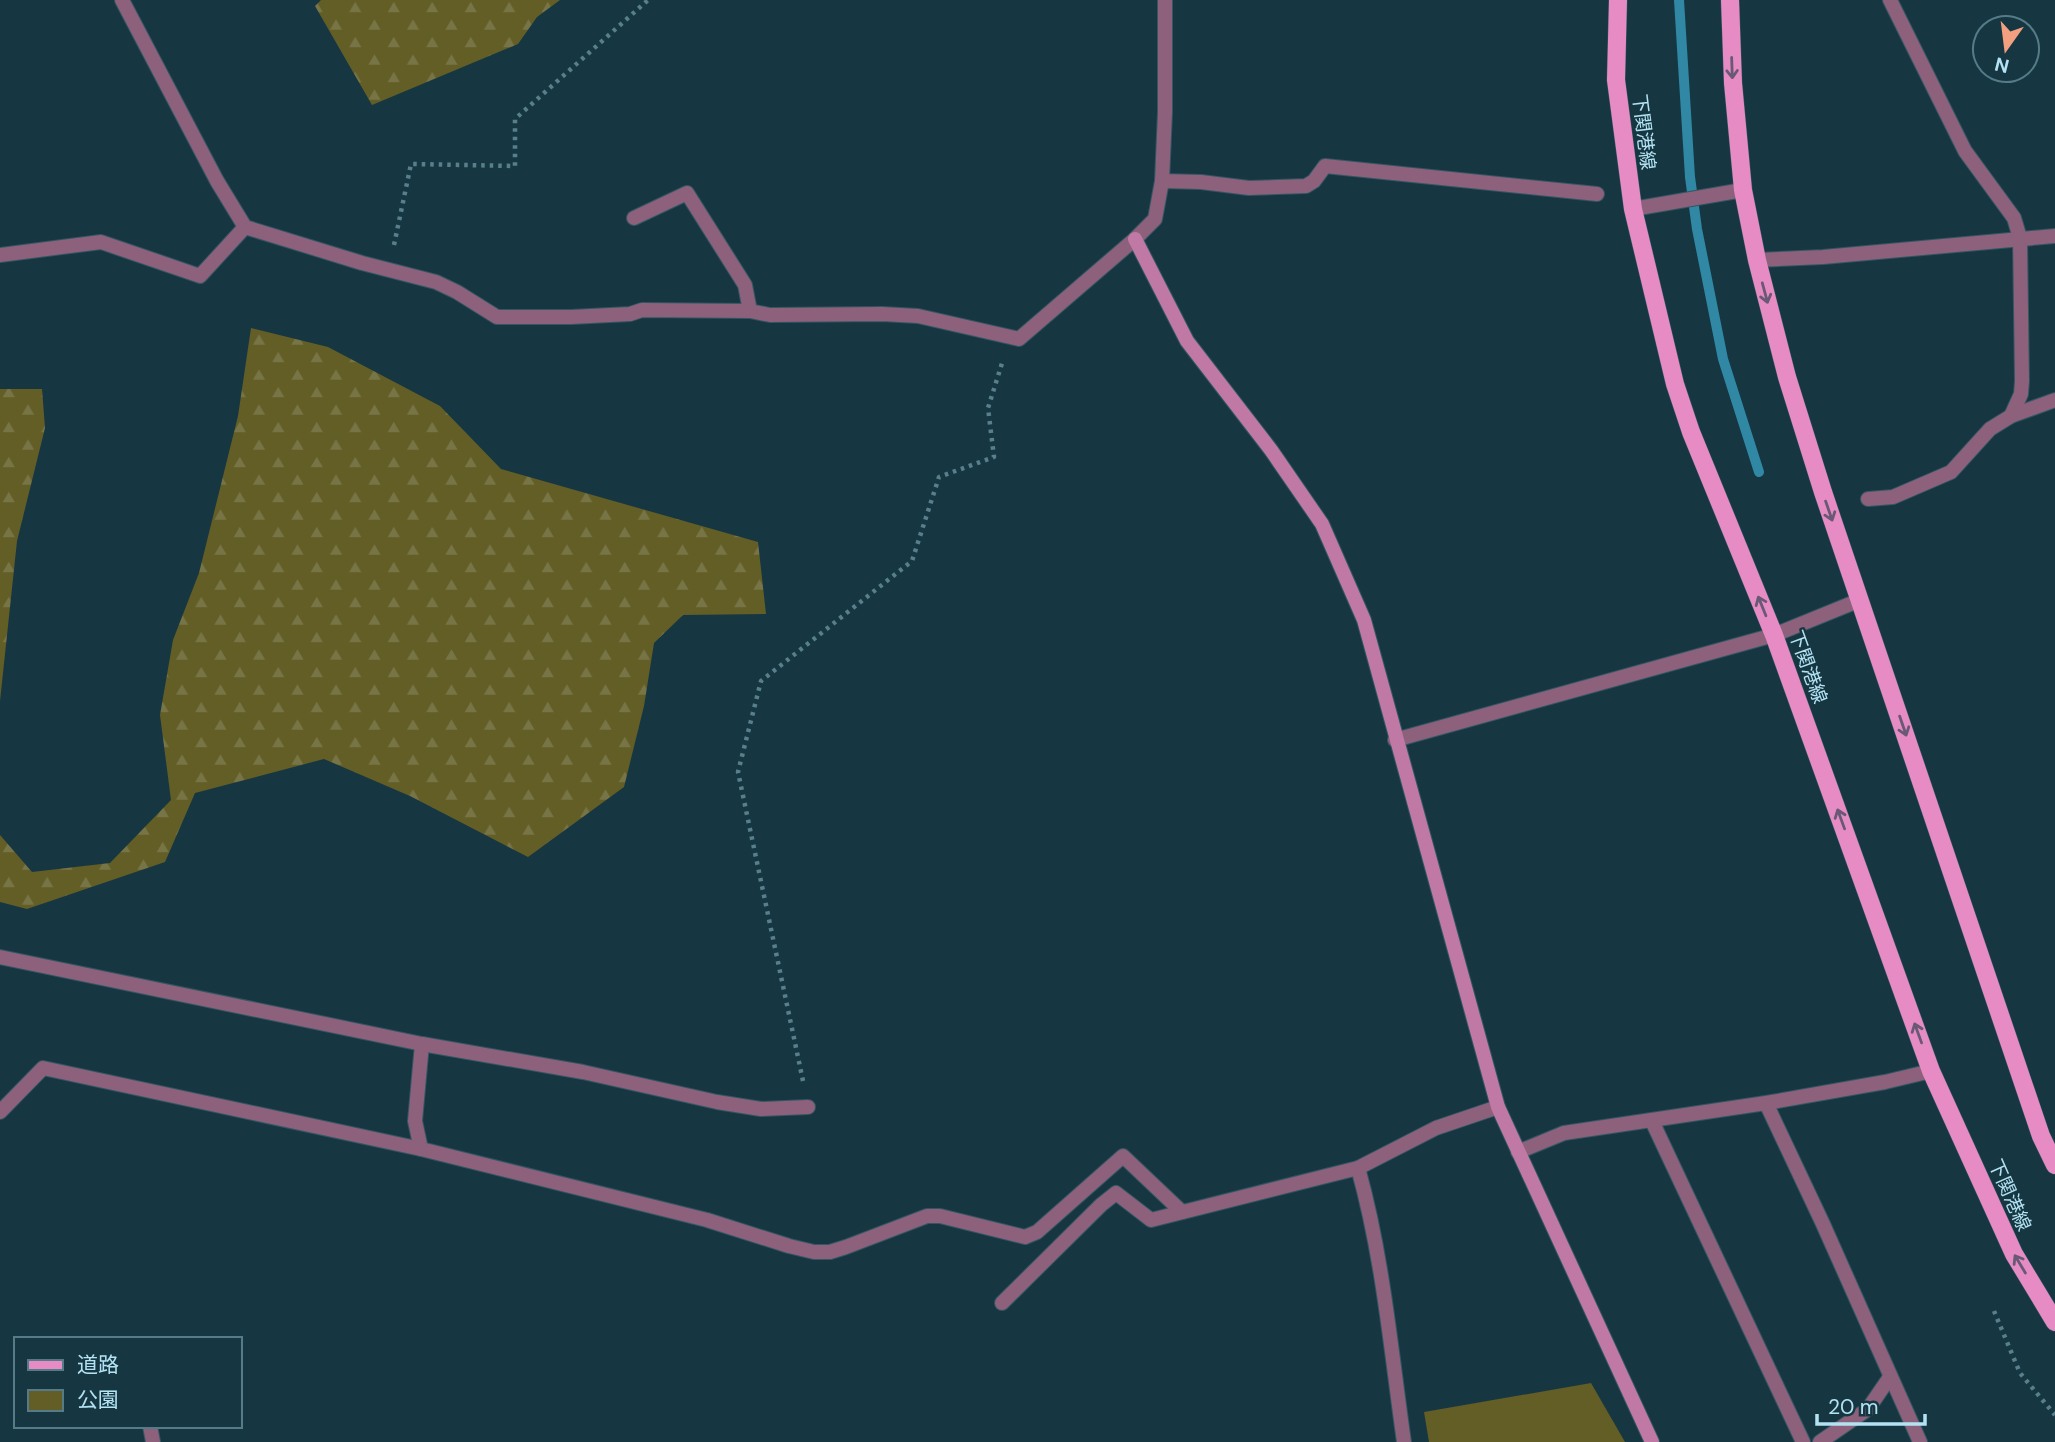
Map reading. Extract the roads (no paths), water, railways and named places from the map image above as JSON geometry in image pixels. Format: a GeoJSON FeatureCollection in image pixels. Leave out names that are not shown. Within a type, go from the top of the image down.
{"type":"FeatureCollection","features":[{"type":"Feature","properties":{"kind":"main road","name":"下関港線"},"geometry":{"type":"LineString","coordinates":[[1618,0],[1616,80],[1633,209],[1662,336],[1683,408],[1774,635],[1931,1071],[2014,1254],[2055,1322]]}},
{"type":"Feature","properties":{"kind":"main road"},"geometry":{"type":"LineString","coordinates":[[1730,0],[1732,83],[1743,190],[1757,260],[1791,390],[2041,1136],[2055,1165]]}},
{"type":"Feature","properties":{"kind":"street"},"geometry":{"type":"LineString","coordinates":[[122,0],[217,181],[245,227],[436,282],[497,317],[571,317],[630,314],[642,310],[750,311],[770,315],[882,314],[918,316],[1019,339],[1155,219],[1162,181],[1165,0]]}},
{"type":"Feature","properties":{"kind":"street"},"geometry":{"type":"LineString","coordinates":[[1890,0],[1965,151],[2014,218],[2020,239],[2022,382],[2021,394],[2011,416]]}},
{"type":"Feature","properties":{"kind":"street"},"geometry":{"type":"LineString","coordinates":[[1162,181],[1201,182],[1249,188],[1306,186],[1314,181],[1325,166],[1598,194]]}},
{"type":"Feature","properties":{"kind":"street"},"geometry":{"type":"LineString","coordinates":[[1633,209],[1743,190]]}},
{"type":"Feature","properties":{"kind":"street"},"geometry":{"type":"LineString","coordinates":[[634,218],[687,192],[745,285],[750,311]]}},
{"type":"Feature","properties":{"kind":"street"},"geometry":{"type":"LineString","coordinates":[[0,254],[102,242],[200,276],[245,227]]}},
{"type":"Feature","properties":{"kind":"street"},"geometry":{"type":"LineString","coordinates":[[1757,260],[1823,257],[2055,236]]}},
{"type":"Feature","properties":{"kind":"street"},"geometry":{"type":"LineString","coordinates":[[1135,239],[1187,341],[1271,450],[1322,524],[1364,620],[1498,1107],[1652,1442]]}},
{"type":"Feature","properties":{"kind":"street"},"geometry":{"type":"LineString","coordinates":[[1868,499],[1893,497],[1951,472],[1990,429],[2011,416],[2055,400]]}},
{"type":"Feature","properties":{"kind":"street"},"geometry":{"type":"LineString","coordinates":[[1395,740],[1774,635],[1860,600]]}},
{"type":"Feature","properties":{"kind":"street"},"geometry":{"type":"LineString","coordinates":[[0,957],[422,1044],[583,1072],[750,1107],[808,1107]]}},
{"type":"Feature","properties":{"kind":"street"},"geometry":{"type":"LineString","coordinates":[[421,1149],[415,1121],[422,1044]]}},
{"type":"Feature","properties":{"kind":"street"},"geometry":{"type":"LineString","coordinates":[[0,1112],[43,1068],[421,1149],[708,1220],[814,1252],[830,1252],[846,1247],[928,1216],[940,1216],[1025,1237],[1037,1231],[1123,1156],[1182,1212]]}},
{"type":"Feature","properties":{"kind":"street"},"geometry":{"type":"LineString","coordinates":[[1518,1152],[1564,1133],[1766,1103],[1931,1071]]}},
{"type":"Feature","properties":{"kind":"street"},"geometry":{"type":"LineString","coordinates":[[1766,1103],[1824,1224],[1920,1442]]}},
{"type":"Feature","properties":{"kind":"street"},"geometry":{"type":"LineString","coordinates":[[1002,1303],[1116,1193],[1151,1220],[1358,1168],[1436,1128],[1498,1107]]}},
{"type":"Feature","properties":{"kind":"street"},"geometry":{"type":"LineString","coordinates":[[1652,1121],[1803,1442]]}},
{"type":"Feature","properties":{"kind":"street"},"geometry":{"type":"LineString","coordinates":[[1358,1168],[1377,1253],[1404,1442]]}},
{"type":"Feature","properties":{"kind":"street"},"geometry":{"type":"LineString","coordinates":[[1820,1442],[1868,1409],[1890,1377]]}},
{"type":"Feature","properties":{"kind":"waterway"},"geometry":{"type":"LineString","coordinates":[[1679,0],[1690,177],[1697,229],[1723,359],[1759,472]]}}]}
